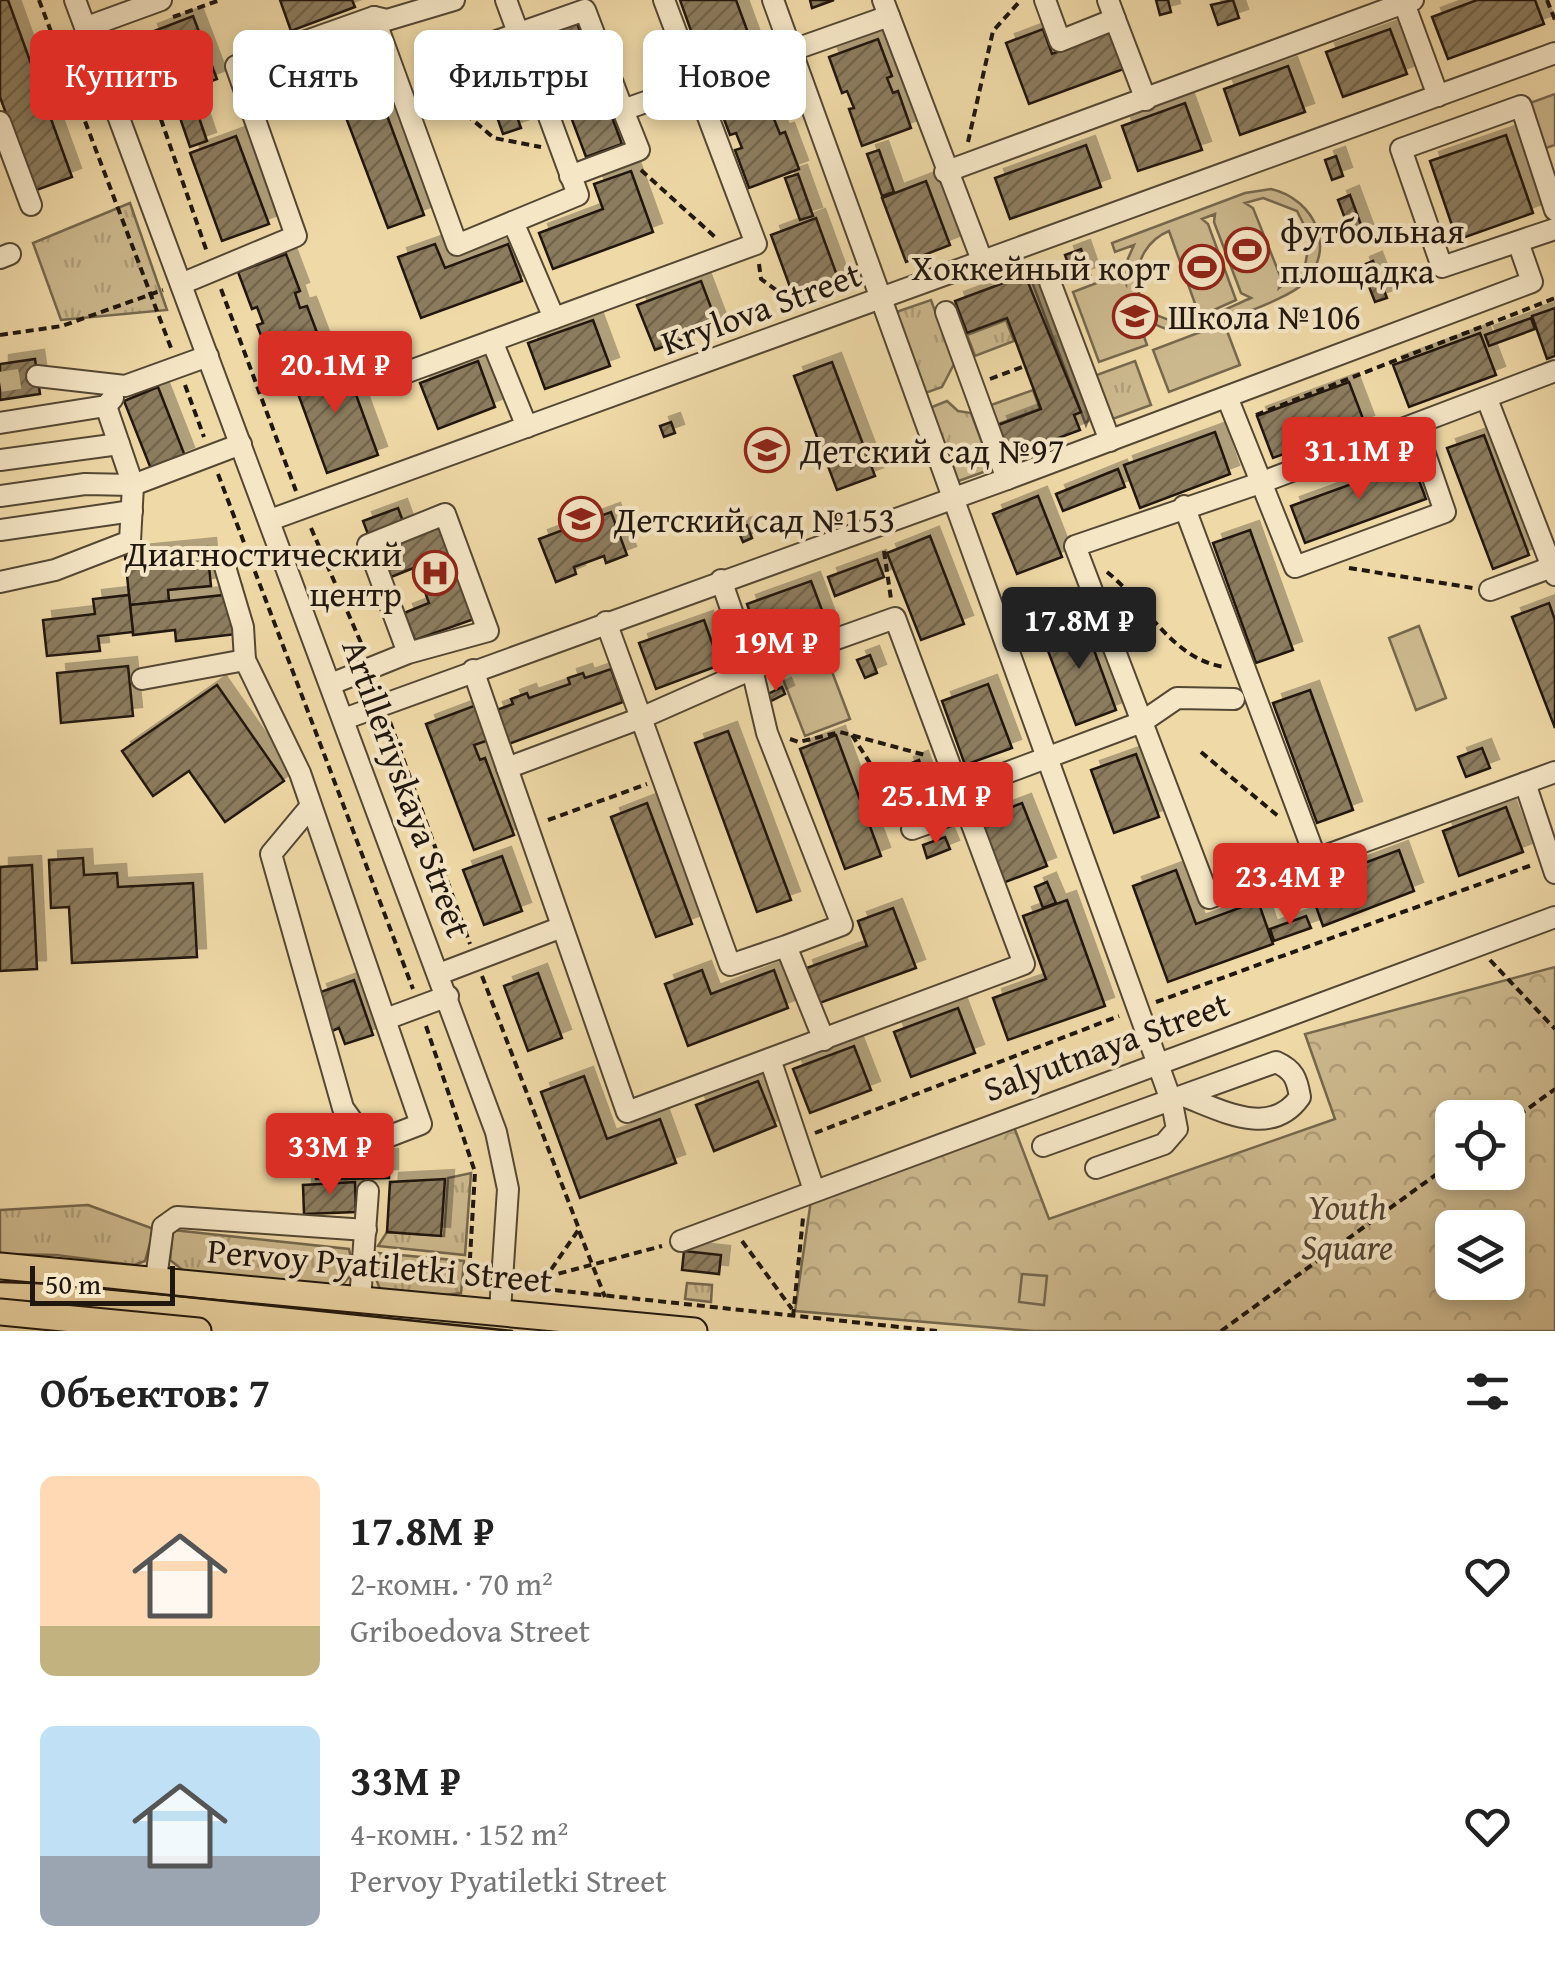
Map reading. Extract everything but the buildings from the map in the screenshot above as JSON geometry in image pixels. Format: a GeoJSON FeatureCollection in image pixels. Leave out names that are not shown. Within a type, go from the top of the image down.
{"type":"FeatureCollection","features":[{"type":"Feature","properties":{"kind":"main road","name":"Pervoy Pyatiletki Street"},"geometry":{"type":"LineString","coordinates":[[0,1266],[360,1300],[499,1321],[694,1331]]}},
{"type":"Feature","properties":{"kind":"main road"},"geometry":{"type":"LineString","coordinates":[[0,1312],[198,1331]]}},
{"type":"Feature","properties":{"kind":"street","name":"Artilleriyskaya Street"},"geometry":{"type":"LineString","coordinates":[[75,0],[448,996],[506,1170],[508,1209],[499,1321]]}},
{"type":"Feature","properties":{"kind":"street"},"geometry":{"type":"LineString","coordinates":[[182,284],[296,236],[236,66],[379,12],[454,0]]}},
{"type":"Feature","properties":{"kind":"street"},"geometry":{"type":"LineString","coordinates":[[506,0],[517,30]]}},
{"type":"Feature","properties":{"kind":"street"},"geometry":{"type":"LineString","coordinates":[[664,0],[675,30]]}},
{"type":"Feature","properties":{"kind":"street"},"geometry":{"type":"LineString","coordinates":[[773,0],[784,30]]}},
{"type":"Feature","properties":{"kind":"street"},"geometry":{"type":"LineString","coordinates":[[1045,0],[1060,42],[1112,10],[1146,100]]}},
{"type":"Feature","properties":{"kind":"street"},"geometry":{"type":"LineString","coordinates":[[953,170],[1408,2],[1438,96]]}},
{"type":"Feature","properties":{"kind":"street"},"geometry":{"type":"LineString","coordinates":[[806,41],[886,8],[953,170],[983,263]]}},
{"type":"Feature","properties":{"kind":"street"},"geometry":{"type":"LineString","coordinates":[[86,28],[163,10]]}},
{"type":"Feature","properties":{"kind":"street"},"geometry":{"type":"LineString","coordinates":[[532,30],[585,10],[593,30]]}},
{"type":"Feature","properties":{"kind":"street"},"geometry":{"type":"LineString","coordinates":[[379,12],[457,245],[578,195],[550,120]]}},
{"type":"Feature","properties":{"kind":"street","name":"Krylova Street"},"geometry":{"type":"LineString","coordinates":[[270,520],[1555,54]]}},
{"type":"Feature","properties":{"kind":"street"},"geometry":{"type":"LineString","coordinates":[[806,91],[950,497],[1158,1061],[1179,1100],[1178,1129],[1164,1144],[1096,1168]]}},
{"type":"Feature","properties":{"kind":"street"},"geometry":{"type":"LineString","coordinates":[[570,176],[639,150],[623,110],[643,103]]}},
{"type":"Feature","properties":{"kind":"street"},"geometry":{"type":"LineString","coordinates":[[1555,210],[1521,106],[1401,149],[1442,267],[1555,228]]}},
{"type":"Feature","properties":{"kind":"street"},"geometry":{"type":"LineString","coordinates":[[391,378],[756,244],[709,120]]}},
{"type":"Feature","properties":{"kind":"street"},"geometry":{"type":"LineString","coordinates":[[0,122],[31,205]]}},
{"type":"Feature","properties":{"kind":"street"},"geometry":{"type":"LineString","coordinates":[[514,222],[554,318]]}},
{"type":"Feature","properties":{"kind":"street"},"geometry":{"type":"LineString","coordinates":[[344,718],[1008,479],[1532,282],[1518,242]]}},
{"type":"Feature","properties":{"kind":"street"},"geometry":{"type":"LineString","coordinates":[[1050,282],[1110,441]]}},
{"type":"Feature","properties":{"kind":"street"},"geometry":{"type":"LineString","coordinates":[[946,312],[1008,479]]}},
{"type":"Feature","properties":{"kind":"street"},"geometry":{"type":"LineString","coordinates":[[492,341],[527,427]]}},
{"type":"Feature","properties":{"kind":"street"},"geometry":{"type":"LineString","coordinates":[[38,376],[125,386],[208,356]]}},
{"type":"Feature","properties":{"kind":"street"},"geometry":{"type":"LineString","coordinates":[[1555,371],[1260,483],[1075,546],[1209,898],[1555,772]]}},
{"type":"Feature","properties":{"kind":"street"},"geometry":{"type":"LineString","coordinates":[[0,423],[106,406],[125,386]]}},
{"type":"Feature","properties":{"kind":"street"},"geometry":{"type":"LineString","coordinates":[[1227,397],[1295,568],[1446,512],[1414,426]]}},
{"type":"Feature","properties":{"kind":"street"},"geometry":{"type":"LineString","coordinates":[[1487,400],[1554,571],[1490,590]]}},
{"type":"Feature","properties":{"kind":"street"},"geometry":{"type":"LineString","coordinates":[[0,582],[56,570],[130,541],[133,485],[106,406]]}},
{"type":"Feature","properties":{"kind":"street"},"geometry":{"type":"LineString","coordinates":[[0,460],[119,444]]}},
{"type":"Feature","properties":{"kind":"street"},"geometry":{"type":"LineString","coordinates":[[0,496],[85,484],[133,485],[241,444]]}},
{"type":"Feature","properties":{"kind":"street"},"geometry":{"type":"LineString","coordinates":[[1184,506],[1316,859]]}},
{"type":"Feature","properties":{"kind":"street"},"geometry":{"type":"LineString","coordinates":[[0,530],[132,511]]}},
{"type":"Feature","properties":{"kind":"street"},"geometry":{"type":"LineString","coordinates":[[331,684],[408,653],[488,631],[445,514],[368,545],[408,653]]}},
{"type":"Feature","properties":{"kind":"street"},"geometry":{"type":"LineString","coordinates":[[224,560],[243,627],[245,660],[311,806],[421,1124],[368,1144],[343,1108],[271,854],[311,806]]}},
{"type":"Feature","properties":{"kind":"street"},"geometry":{"type":"LineString","coordinates":[[606,622],[730,965],[786,946],[842,925],[767,732],[752,669],[721,580]]}},
{"type":"Feature","properties":{"kind":"street"},"geometry":{"type":"LineString","coordinates":[[473,670],[506,768],[628,1112],[1024,964],[895,618],[752,669],[641,718],[506,768]]}},
{"type":"Feature","properties":{"kind":"street"},"geometry":{"type":"LineString","coordinates":[[142,679],[245,660]]}},
{"type":"Feature","properties":{"kind":"street"},"geometry":{"type":"LineString","coordinates":[[912,828],[1048,757],[1142,722],[1178,698],[1234,699]]}},
{"type":"Feature","properties":{"kind":"street"},"geometry":{"type":"LineString","coordinates":[[1525,783],[1552,866]]}},
{"type":"Feature","properties":{"kind":"street","name":"Salyutnaya Street"},"geometry":{"type":"LineString","coordinates":[[681,1241],[1555,917]]}},
{"type":"Feature","properties":{"kind":"street"},"geometry":{"type":"LineString","coordinates":[[439,974],[562,926]]}},
{"type":"Feature","properties":{"kind":"street"},"geometry":{"type":"LineString","coordinates":[[786,946],[824,1040]]}},
{"type":"Feature","properties":{"kind":"street"},"geometry":{"type":"LineString","coordinates":[[386,1018],[448,996]]}},
{"type":"Feature","properties":{"kind":"street"},"geometry":{"type":"LineString","coordinates":[[770,1060],[799,1139],[810,1192]]}},
{"type":"Feature","properties":{"kind":"street"},"geometry":{"type":"LineString","coordinates":[[1044,1146],[1276,1062],[1289,1068],[1298,1080],[1300,1098],[1290,1112],[1252,1122],[1179,1100]]}},
{"type":"Feature","properties":{"kind":"street"},"geometry":{"type":"LineString","coordinates":[[360,1300],[368,1191]]}},
{"type":"Feature","properties":{"kind":"street"},"geometry":{"type":"LineString","coordinates":[[156,1279],[163,1226],[177,1217],[366,1230]]}},
{"type":"Feature","properties":{"kind":"path"},"geometry":{"type":"LineString","coordinates":[[39,0],[419,1006],[475,1172],[470,1258]]}},
{"type":"Feature","properties":{"kind":"path"},"geometry":{"type":"LineString","coordinates":[[163,10],[220,0]]}},
{"type":"Feature","properties":{"kind":"path"},"geometry":{"type":"LineString","coordinates":[[953,170],[993,31],[1022,0]]}},
{"type":"Feature","properties":{"kind":"path"},"geometry":{"type":"LineString","coordinates":[[1547,0],[1555,18]]}},
{"type":"Feature","properties":{"kind":"path"},"geometry":{"type":"LineString","coordinates":[[139,30],[147,27]]}},
{"type":"Feature","properties":{"kind":"path"},"geometry":{"type":"LineString","coordinates":[[473,120],[494,138],[561,151]]}},
{"type":"Feature","properties":{"kind":"path"},"geometry":{"type":"LineString","coordinates":[[612,160],[648,172],[715,236],[725,256]]}},
{"type":"Feature","properties":{"kind":"path"},"geometry":{"type":"LineString","coordinates":[[756,244],[761,279],[801,308]]}},
{"type":"Feature","properties":{"kind":"path"},"geometry":{"type":"LineString","coordinates":[[0,336],[62,326],[182,284]]}},
{"type":"Feature","properties":{"kind":"path"},"geometry":{"type":"LineString","coordinates":[[1237,422],[1555,298]]}},
{"type":"Feature","properties":{"kind":"path"},"geometry":{"type":"LineString","coordinates":[[1010,371],[1024,366]]}},
{"type":"Feature","properties":{"kind":"path"},"geometry":{"type":"LineString","coordinates":[[1075,546],[1113,576],[1160,630],[1206,664],[1245,669]]}},
{"type":"Feature","properties":{"kind":"path"},"geometry":{"type":"LineString","coordinates":[[884,551],[895,618]]}},
{"type":"Feature","properties":{"kind":"path"},"geometry":{"type":"LineString","coordinates":[[1346,568],[1490,590]]}},
{"type":"Feature","properties":{"kind":"path"},"geometry":{"type":"LineString","coordinates":[[767,732],[799,742],[840,732],[905,747],[948,764]]}},
{"type":"Feature","properties":{"kind":"path"},"geometry":{"type":"LineString","coordinates":[[852,735],[912,828]]}},
{"type":"Feature","properties":{"kind":"path"},"geometry":{"type":"LineString","coordinates":[[1200,752],[1282,819]]}},
{"type":"Feature","properties":{"kind":"path"},"geometry":{"type":"LineString","coordinates":[[529,827],[663,778]]}},
{"type":"Feature","properties":{"kind":"path"},"geometry":{"type":"LineString","coordinates":[[799,1139],[1141,1008],[1552,866]]}},
{"type":"Feature","properties":{"kind":"path"},"geometry":{"type":"LineString","coordinates":[[1476,945],[1555,1029]]}},
{"type":"Feature","properties":{"kind":"path"},"geometry":{"type":"LineString","coordinates":[[1525,1111],[1555,1089]]}},
{"type":"Feature","properties":{"kind":"path"},"geometry":{"type":"LineString","coordinates":[[1221,1331],[1435,1175]]}},
{"type":"Feature","properties":{"kind":"path"},"geometry":{"type":"LineString","coordinates":[[793,1317],[810,1192]]}},
{"type":"Feature","properties":{"kind":"path"},"geometry":{"type":"LineString","coordinates":[[728,1223],[792,1309]]}},
{"type":"Feature","properties":{"kind":"path"},"geometry":{"type":"LineString","coordinates":[[578,1229],[605,1296]]}},
{"type":"Feature","properties":{"kind":"path"},"geometry":{"type":"LineString","coordinates":[[681,1241],[546,1277],[545,1289],[938,1331]]}},
{"type":"Feature","properties":{"kind":"green space"},"geometry":{"type":"Polygon","coordinates":[[[1555,94],[1555,145],[1546,148],[1530,103],[1555,94]]]}},
{"type":"Feature","properties":{"kind":"green space"},"geometry":{"type":"Polygon","coordinates":[[[1271,189],[1299,203],[1310,214],[1320,242],[1319,256],[1303,284],[1239,315],[1183,330],[1160,327],[1133,305],[1147,345],[1099,362],[1073,292],[1120,274],[1126,284],[1126,263],[1134,245],[1115,252],[1112,243],[1245,193],[1271,189]],[[1263,198],[1245,203],[1253,208],[1281,278],[1279,288],[1305,266],[1310,237],[1297,211],[1263,198]],[[1215,214],[1202,219],[1208,224],[1236,300],[1205,314],[1198,312],[1169,231],[1145,251],[1137,280],[1139,294],[1159,316],[1176,321],[1195,320],[1251,298],[1241,293],[1214,222],[1215,214]]]}},
{"type":"Feature","properties":{"kind":"green space"},"geometry":{"type":"Polygon","coordinates":[[[130,203],[167,310],[61,320],[33,243],[130,203]]]}},
{"type":"Feature","properties":{"kind":"green space"},"geometry":{"type":"Polygon","coordinates":[[[1029,274],[1040,278],[1091,412],[1086,425],[1029,274]]]}},
{"type":"Feature","properties":{"kind":"green space"},"geometry":{"type":"Polygon","coordinates":[[[931,300],[954,364],[942,387],[917,396],[890,324],[899,311],[931,300]]]}},
{"type":"Feature","properties":{"kind":"green space"},"geometry":{"type":"Polygon","coordinates":[[[1006,320],[1014,341],[975,356],[967,335],[1006,320]]]}},
{"type":"Feature","properties":{"kind":"green space"},"geometry":{"type":"Polygon","coordinates":[[[1224,323],[1240,365],[1169,392],[1153,350],[1224,323]]]}},
{"type":"Feature","properties":{"kind":"green space"},"geometry":{"type":"Polygon","coordinates":[[[1135,361],[1151,405],[1110,420],[1094,376],[1135,361]]]}},
{"type":"Feature","properties":{"kind":"green space"},"geometry":{"type":"Polygon","coordinates":[[[1033,390],[1040,409],[998,424],[991,405],[1033,390]]]}},
{"type":"Feature","properties":{"kind":"green space"},"geometry":{"type":"Polygon","coordinates":[[[947,401],[958,411],[971,413],[992,469],[956,482],[922,411],[947,401]]]}},
{"type":"Feature","properties":{"kind":"green space"},"geometry":{"type":"Polygon","coordinates":[[[1419,626],[1446,698],[1416,710],[1389,638],[1419,626]]]}},
{"type":"Feature","properties":{"kind":"green space"},"geometry":{"type":"Polygon","coordinates":[[[826,656],[850,719],[805,736],[781,674],[826,656]]]}},
{"type":"Feature","properties":{"kind":"green space","name":"Youth Square"},"geometry":{"type":"Polygon","coordinates":[[[1555,967],[1555,1331],[1034,1331],[795,1311],[811,1200],[1014,1127],[1049,1219],[1335,1119],[1305,1034],[1555,967]]]}},
{"type":"Feature","properties":{"kind":"green space"},"geometry":{"type":"Polygon","coordinates":[[[471,1173],[465,1255],[378,1246],[387,1232],[444,1236],[448,1178],[471,1173]]]}},
{"type":"Feature","properties":{"kind":"green space"},"geometry":{"type":"Polygon","coordinates":[[[88,1205],[154,1229],[145,1261],[134,1265],[56,1255],[0,1254],[0,1210],[88,1205]]]}},
{"type":"Feature","properties":{"kind":"green space"},"geometry":{"type":"Polygon","coordinates":[[[173,1230],[349,1249],[354,1272],[340,1287],[184,1271],[170,1260],[173,1230]]]}},
{"type":"Feature","properties":{"kind":"green space"},"geometry":{"type":"Polygon","coordinates":[[[378,1253],[464,1261],[461,1293],[435,1296],[380,1289],[376,1279],[378,1253]]]}},
{"type":"Feature","properties":{"kind":"green space"},"geometry":{"type":"Polygon","coordinates":[[[1022,1274],[1047,1276],[1044,1305],[1019,1302],[1022,1274]]]}},
{"type":"Feature","properties":{"kind":"green space"},"geometry":{"type":"Polygon","coordinates":[[[687,1283],[712,1285],[711,1302],[685,1299],[687,1283]]]}},
{"type":"Feature","properties":{"kind":"tunnel"},"geometry":{"type":"LineString","coordinates":[[0,382],[37,376]]}},
{"type":"Feature","properties":{"kind":"tram line"},"geometry":{"type":"LineString","coordinates":[[0,1282],[64,1284],[512,1331]]}},
{"type":"Feature","properties":{"kind":"place","name":"футбольная площадка"},"geometry":{"type":"Point","coordinates":[1247,250]}},
{"type":"Feature","properties":{"kind":"place","name":"Хоккейный корт"},"geometry":{"type":"Point","coordinates":[1202,267]}},
{"type":"Feature","properties":{"kind":"place","name":"Школа №106"},"geometry":{"type":"Point","coordinates":[1135,316]}},
{"type":"Feature","properties":{"kind":"place","name":"Детский сад №97"},"geometry":{"type":"Point","coordinates":[767,450]}},
{"type":"Feature","properties":{"kind":"place","name":"Детский сад №153"},"geometry":{"type":"Point","coordinates":[581,519]}},
{"type":"Feature","properties":{"kind":"place","name":"Диагностический центр"},"geometry":{"type":"Point","coordinates":[435,573]}}]}
